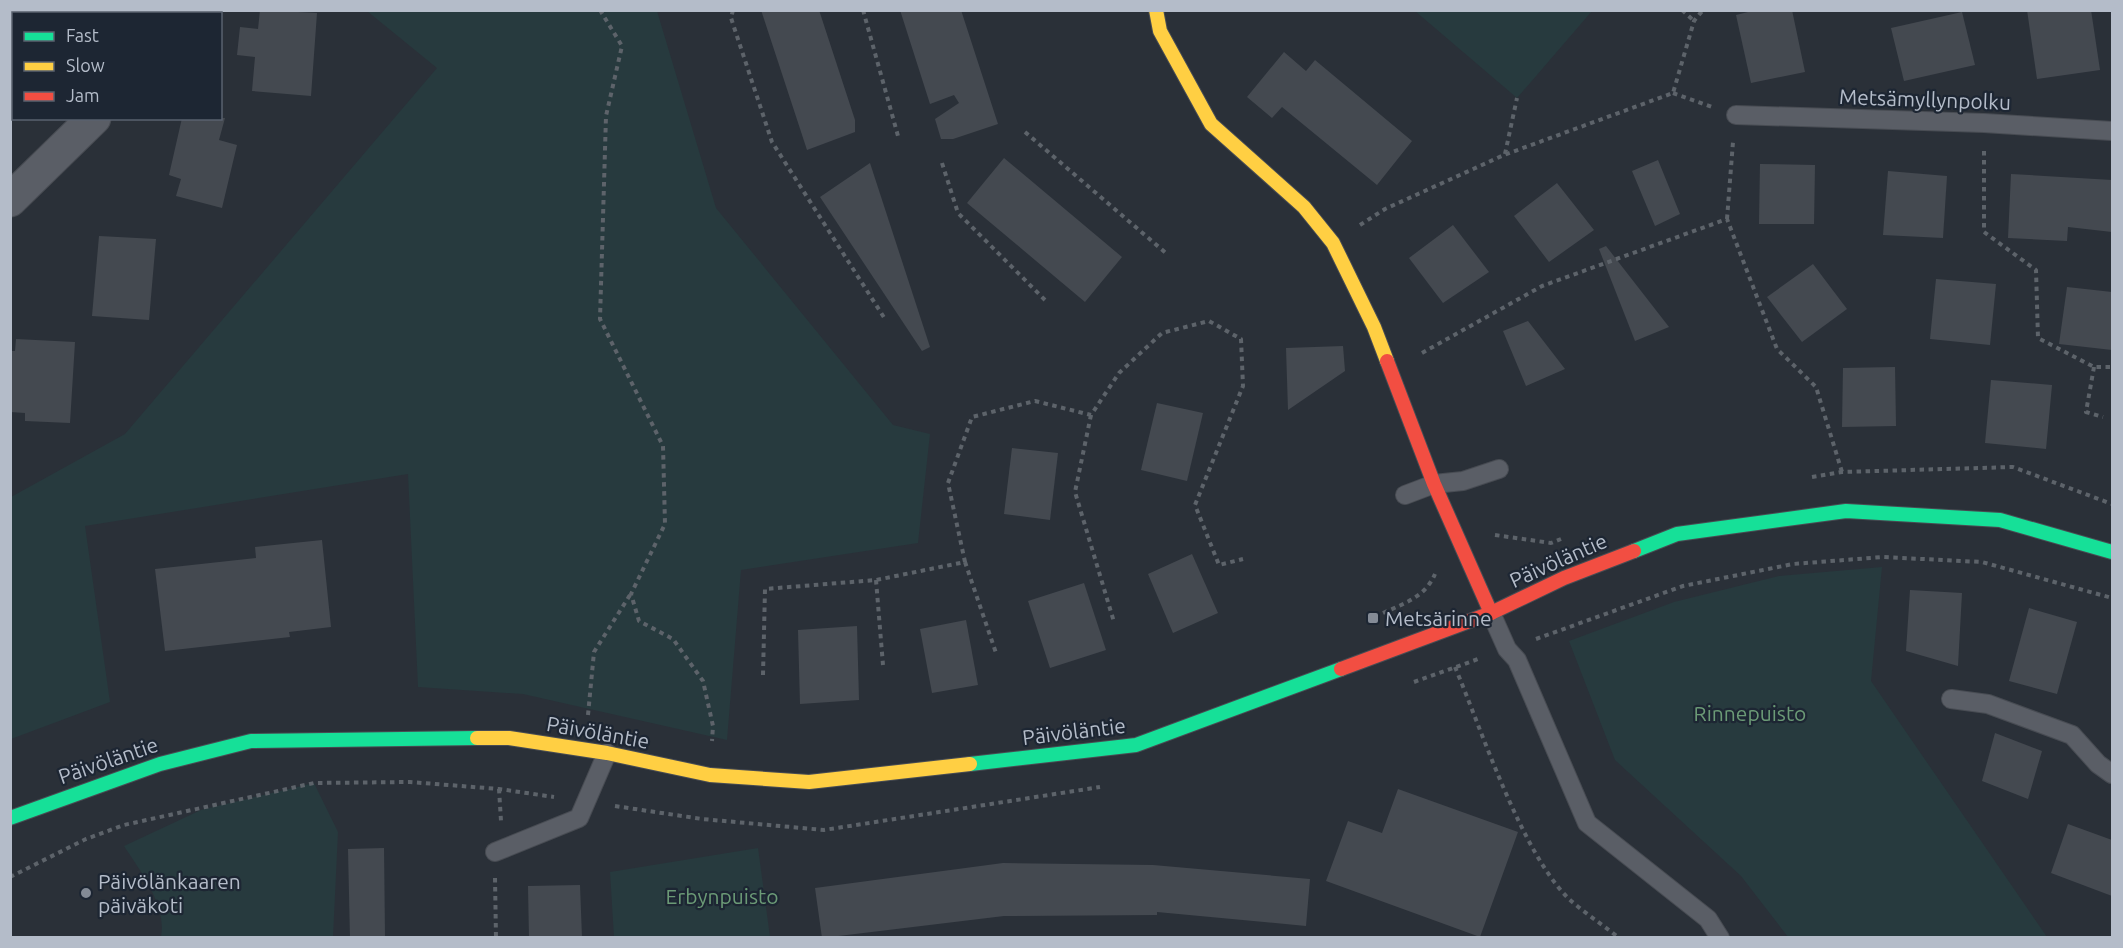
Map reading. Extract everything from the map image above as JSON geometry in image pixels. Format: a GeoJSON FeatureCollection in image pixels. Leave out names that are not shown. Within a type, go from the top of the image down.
{"type":"FeatureCollection","features":[{"type":"Feature","properties":{"kind":"street"},"geometry":{"type":"LineString","coordinates":[[1156,10],[1160,31],[1211,124],[1304,207],[1333,243],[1374,327],[1434,484],[1491,614]]}},
{"type":"Feature","properties":{"kind":"street"},"geometry":{"type":"LineString","coordinates":[[10,200],[92,120]]}},
{"type":"Feature","properties":{"kind":"street","name":"Päivöläntie"},"geometry":{"type":"LineString","coordinates":[[10,818],[160,764],[251,741],[509,738],[607,753],[710,775],[809,782],[1136,745],[1491,614],[1564,578],[1677,534],[1846,511],[2000,520],[2112,552]]}},
{"type":"Feature","properties":{"kind":"lane","name":"Metsämyllynpolku"},"geometry":{"type":"LineString","coordinates":[[1736,115],[1984,123],[2112,131]]}},
{"type":"Feature","properties":{"kind":"lane"},"geometry":{"type":"LineString","coordinates":[[1405,495],[1434,484],[1462,481],[1499,469]]}},
{"type":"Feature","properties":{"kind":"lane"},"geometry":{"type":"LineString","coordinates":[[1491,614],[1508,649],[1517,660],[1587,823],[1708,919],[1720,938]]}},
{"type":"Feature","properties":{"kind":"lane"},"geometry":{"type":"LineString","coordinates":[[1951,699],[1988,704],[2072,735],[2098,764],[2112,774]]}},
{"type":"Feature","properties":{"kind":"lane"},"geometry":{"type":"LineString","coordinates":[[495,852],[579,818],[607,753]]}},
{"type":"Feature","properties":{"kind":"path"},"geometry":{"type":"LineString","coordinates":[[584,750],[594,652],[631,594],[665,524],[663,446],[600,319],[606,116],[622,46],[600,10]]}},
{"type":"Feature","properties":{"kind":"path"},"geometry":{"type":"LineString","coordinates":[[733,10],[731,18],[772,142],[885,320]]}},
{"type":"Feature","properties":{"kind":"path"},"geometry":{"type":"LineString","coordinates":[[863,10],[898,136]]}},
{"type":"Feature","properties":{"kind":"path"},"geometry":{"type":"LineString","coordinates":[[1682,10],[1694,21]]}},
{"type":"Feature","properties":{"kind":"path"},"geometry":{"type":"LineString","coordinates":[[1673,93],[1694,21],[1703,10]]}},
{"type":"Feature","properties":{"kind":"path"},"geometry":{"type":"LineString","coordinates":[[1359,225],[1384,209],[1504,155],[1673,93],[1736,115],[1726,219],[1777,349],[1816,387],[1842,472]]}},
{"type":"Feature","properties":{"kind":"path"},"geometry":{"type":"LineString","coordinates":[[1504,155],[1517,98]]}},
{"type":"Feature","properties":{"kind":"path"},"geometry":{"type":"LineString","coordinates":[[1984,123],[1983,232],[2036,270],[2038,338],[2094,367],[2112,367]]}},
{"type":"Feature","properties":{"kind":"path"},"geometry":{"type":"LineString","coordinates":[[1024,132],[1167,254]]}},
{"type":"Feature","properties":{"kind":"path"},"geometry":{"type":"LineString","coordinates":[[942,163],[958,213],[1047,302]]}},
{"type":"Feature","properties":{"kind":"path"},"geometry":{"type":"LineString","coordinates":[[1421,354],[1542,286],[1726,219]]}},
{"type":"Feature","properties":{"kind":"path"},"geometry":{"type":"LineString","coordinates":[[1114,622],[1075,492],[1090,415],[1119,373],[1162,333],[1209,321],[1241,339],[1243,386],[1195,505],[1219,565],[1243,559]]}},
{"type":"Feature","properties":{"kind":"path"},"geometry":{"type":"LineString","coordinates":[[2094,367],[2085,412],[2103,417]]}},
{"type":"Feature","properties":{"kind":"path"},"geometry":{"type":"LineString","coordinates":[[996,653],[965,562],[948,483],[972,417],[1035,401],[1090,415]]}},
{"type":"Feature","properties":{"kind":"path"},"geometry":{"type":"LineString","coordinates":[[1373,618],[1415,599],[1429,588],[1442,553],[1483,534],[1551,543]]}},
{"type":"Feature","properties":{"kind":"path"},"geometry":{"type":"LineString","coordinates":[[1581,622],[1683,586],[1793,564],[1883,557],[1982,562],[2112,598]]}},
{"type":"Feature","properties":{"kind":"path"},"geometry":{"type":"LineString","coordinates":[[763,675],[765,589],[876,580],[965,562]]}},
{"type":"Feature","properties":{"kind":"path"},"geometry":{"type":"LineString","coordinates":[[876,580],[883,665]]}},
{"type":"Feature","properties":{"kind":"path"},"geometry":{"type":"LineString","coordinates":[[631,594],[639,621],[673,639],[703,681],[713,726]]}},
{"type":"Feature","properties":{"kind":"path"},"geometry":{"type":"LineString","coordinates":[[1455,667],[1514,809],[1544,867],[1568,897],[1619,938]]}},
{"type":"Feature","properties":{"kind":"path"},"geometry":{"type":"LineString","coordinates":[[496,938],[495,852],[502,830],[498,789]]}},
{"type":"Feature","properties":{"kind":"green space"},"geometry":{"type":"Polygon","coordinates":[[[367,11],[657,11],[716,208],[893,425],[930,434],[918,543],[741,570],[727,740],[523,694],[418,687],[408,474],[85,526],[110,702],[11,739],[11,497],[125,434],[437,68],[367,11]]]}},
{"type":"Feature","properties":{"kind":"green space"},"geometry":{"type":"Polygon","coordinates":[[[1415,11],[1592,11],[1517,98],[1415,11]]]}},
{"type":"Feature","properties":{"kind":"green space","name":"Rinnepuisto"},"geometry":{"type":"Polygon","coordinates":[[[1882,567],[1871,681],[2047,937],[1788,937],[1741,876],[1615,760],[1569,641],[1674,602],[1779,576],[1882,567]]]}},
{"type":"Feature","properties":{"kind":"green space"},"geometry":{"type":"Polygon","coordinates":[[[314,783],[338,832],[333,937],[161,937],[162,925],[156,901],[145,878],[124,846],[201,810],[314,783]]]}},
{"type":"Feature","properties":{"kind":"green space","name":"Erbynpuisto"},"geometry":{"type":"Polygon","coordinates":[[[758,848],[770,937],[614,937],[610,872],[758,848]]]}},
{"type":"Feature","properties":{"kind":"building"},"geometry":{"type":"Polygon","coordinates":[[[260,10],[317,13],[311,96],[252,91],[255,57],[237,55],[240,27],[258,29],[260,10]]]}},
{"type":"Feature","properties":{"kind":"building"},"geometry":{"type":"Polygon","coordinates":[[[761,10],[819,10],[855,120],[855,132],[807,150],[761,10]]]}},
{"type":"Feature","properties":{"kind":"building"},"geometry":{"type":"Polygon","coordinates":[[[900,10],[961,10],[998,124],[953,139],[941,139],[935,119],[959,103],[954,95],[930,104],[900,10]]]}},
{"type":"Feature","properties":{"kind":"building"},"geometry":{"type":"Polygon","coordinates":[[[1756,10],[1792,10],[1805,72],[1751,83],[1736,15],[1756,10]]]}},
{"type":"Feature","properties":{"kind":"building"},"geometry":{"type":"Polygon","coordinates":[[[2027,10],[2091,10],[2100,70],[2037,79],[2027,10]]]}},
{"type":"Feature","properties":{"kind":"building"},"geometry":{"type":"Polygon","coordinates":[[[1962,12],[1975,65],[1904,81],[1891,28],[1962,12]]]}},
{"type":"Feature","properties":{"kind":"building"},"geometry":{"type":"Polygon","coordinates":[[[1284,52],[1306,71],[1315,60],[1412,141],[1377,185],[1282,107],[1272,118],[1247,97],[1284,52]]]}},
{"type":"Feature","properties":{"kind":"building"},"geometry":{"type":"Polygon","coordinates":[[[225,118],[219,140],[237,145],[222,208],[176,196],[181,179],[169,175],[182,120],[222,120],[225,118]]]}},
{"type":"Feature","properties":{"kind":"building"},"geometry":{"type":"Polygon","coordinates":[[[1004,158],[1122,257],[1085,302],[967,203],[1004,158]]]}},
{"type":"Feature","properties":{"kind":"building"},"geometry":{"type":"Polygon","coordinates":[[[1658,160],[1680,214],[1655,226],[1632,171],[1658,160]]]}},
{"type":"Feature","properties":{"kind":"building"},"geometry":{"type":"Polygon","coordinates":[[[870,163],[930,347],[922,351],[820,197],[870,163]]]}},
{"type":"Feature","properties":{"kind":"building"},"geometry":{"type":"Polygon","coordinates":[[[1760,164],[1815,165],[1814,224],[1759,224],[1760,164]]]}},
{"type":"Feature","properties":{"kind":"building"},"geometry":{"type":"Polygon","coordinates":[[[1888,171],[1947,176],[1943,238],[1883,235],[1888,171]]]}},
{"type":"Feature","properties":{"kind":"building"},"geometry":{"type":"Polygon","coordinates":[[[2011,174],[2112,180],[2112,232],[2068,227],[2067,241],[2008,238],[2011,174]]]}},
{"type":"Feature","properties":{"kind":"building"},"geometry":{"type":"Polygon","coordinates":[[[1557,183],[1594,230],[1549,262],[1514,216],[1557,183]]]}},
{"type":"Feature","properties":{"kind":"building"},"geometry":{"type":"Polygon","coordinates":[[[1453,225],[1489,272],[1443,303],[1409,258],[1453,225]]]}},
{"type":"Feature","properties":{"kind":"building"},"geometry":{"type":"Polygon","coordinates":[[[99,236],[156,239],[149,320],[92,316],[99,236]]]}},
{"type":"Feature","properties":{"kind":"building"},"geometry":{"type":"Polygon","coordinates":[[[1606,246],[1669,327],[1635,341],[1599,249],[1606,246]]]}},
{"type":"Feature","properties":{"kind":"building"},"geometry":{"type":"Polygon","coordinates":[[[1813,264],[1847,309],[1802,342],[1767,297],[1813,264]]]}},
{"type":"Feature","properties":{"kind":"building"},"geometry":{"type":"Polygon","coordinates":[[[1936,279],[1996,284],[1990,345],[1930,339],[1936,279]]]}},
{"type":"Feature","properties":{"kind":"building"},"geometry":{"type":"Polygon","coordinates":[[[2067,287],[2112,292],[2112,350],[2059,344],[2067,287]]]}},
{"type":"Feature","properties":{"kind":"building"},"geometry":{"type":"Polygon","coordinates":[[[1528,321],[1565,369],[1526,386],[1503,331],[1528,321]]]}},
{"type":"Feature","properties":{"kind":"building"},"geometry":{"type":"Polygon","coordinates":[[[16,339],[75,342],[70,423],[25,421],[25,413],[10,412],[10,351],[15,351],[16,339]]]}},
{"type":"Feature","properties":{"kind":"building"},"geometry":{"type":"Polygon","coordinates":[[[1343,346],[1345,371],[1288,410],[1286,348],[1343,346]]]}},
{"type":"Feature","properties":{"kind":"building"},"geometry":{"type":"Polygon","coordinates":[[[1895,367],[1896,426],[1842,427],[1843,368],[1895,367]]]}},
{"type":"Feature","properties":{"kind":"building"},"geometry":{"type":"Polygon","coordinates":[[[1991,380],[2052,385],[2046,449],[1985,443],[1991,380]]]}},
{"type":"Feature","properties":{"kind":"building"},"geometry":{"type":"Polygon","coordinates":[[[1157,403],[1203,413],[1187,481],[1141,470],[1157,403]]]}},
{"type":"Feature","properties":{"kind":"building"},"geometry":{"type":"Polygon","coordinates":[[[1012,448],[1058,453],[1050,520],[1004,514],[1012,448]]]}},
{"type":"Feature","properties":{"kind":"building"},"geometry":{"type":"Polygon","coordinates":[[[322,540],[331,627],[289,632],[290,637],[165,651],[155,569],[256,558],[255,547],[322,540]]]}},
{"type":"Feature","properties":{"kind":"building"},"geometry":{"type":"Polygon","coordinates":[[[1192,554],[1218,613],[1173,633],[1148,574],[1192,554]]]}},
{"type":"Feature","properties":{"kind":"building"},"geometry":{"type":"Polygon","coordinates":[[[1084,583],[1106,650],[1050,668],[1028,601],[1084,583]]]}},
{"type":"Feature","properties":{"kind":"building"},"geometry":{"type":"Polygon","coordinates":[[[1910,590],[1962,593],[1958,666],[1906,651],[1910,590]]]}},
{"type":"Feature","properties":{"kind":"building"},"geometry":{"type":"Polygon","coordinates":[[[2029,608],[2077,622],[2057,694],[2009,681],[2029,608]]]}},
{"type":"Feature","properties":{"kind":"building"},"geometry":{"type":"Polygon","coordinates":[[[966,620],[978,685],[932,693],[920,629],[966,620]]]}},
{"type":"Feature","properties":{"kind":"building"},"geometry":{"type":"Polygon","coordinates":[[[857,626],[859,700],[800,704],[798,630],[857,626]]]}},
{"type":"Feature","properties":{"kind":"building"},"geometry":{"type":"Polygon","coordinates":[[[1995,733],[2042,751],[2028,799],[1982,781],[1995,733]]]}},
{"type":"Feature","properties":{"kind":"building"},"geometry":{"type":"Polygon","coordinates":[[[1398,789],[1518,832],[1480,937],[1326,881],[1348,821],[1382,833],[1398,789]]]}},
{"type":"Feature","properties":{"kind":"building"},"geometry":{"type":"Polygon","coordinates":[[[2068,824],[2112,840],[2112,896],[2051,873],[2068,824]]]}},
{"type":"Feature","properties":{"kind":"building"},"geometry":{"type":"Polygon","coordinates":[[[384,848],[385,938],[350,938],[348,849],[384,848]]]}},
{"type":"Feature","properties":{"kind":"building"},"geometry":{"type":"Polygon","coordinates":[[[1003,863],[1153,865],[1310,879],[1306,926],[1157,912],[1157,915],[1004,916],[822,938],[815,888],[1003,863]]]}},
{"type":"Feature","properties":{"kind":"building"},"geometry":{"type":"Polygon","coordinates":[[[580,885],[582,938],[529,938],[528,886],[580,885]]]}},
{"type":"Feature","properties":{"kind":"traffic: fast"},"geometry":{"type":"LineString","coordinates":[[1634,551],[1677,534],[1846,511],[2000,520],[2112,552]]}},
{"type":"Feature","properties":{"kind":"traffic: fast"},"geometry":{"type":"LineString","coordinates":[[970,764],[1136,745],[1341,669]]}},
{"type":"Feature","properties":{"kind":"traffic: fast"},"geometry":{"type":"LineString","coordinates":[[10,818],[160,764],[251,741],[477,738]]}},
{"type":"Feature","properties":{"kind":"traffic: slow"},"geometry":{"type":"LineString","coordinates":[[1156,10],[1160,31],[1211,124],[1304,207],[1333,243],[1374,327],[1387,361]]}},
{"type":"Feature","properties":{"kind":"traffic: slow"},"geometry":{"type":"LineString","coordinates":[[477,738],[509,738],[607,753],[710,775],[809,782],[970,764]]}},
{"type":"Feature","properties":{"kind":"traffic: jam"},"geometry":{"type":"LineString","coordinates":[[1387,361],[1434,484],[1491,613]]}},
{"type":"Feature","properties":{"kind":"traffic: jam"},"geometry":{"type":"LineString","coordinates":[[1341,669],[1491,613],[1564,578],[1634,551]]}},
{"type":"Feature","properties":{"kind":"place","name":"Metsärinne"},"geometry":{"type":"Point","coordinates":[1373,618]}},
{"type":"Feature","properties":{"kind":"place","name":"Päivölänkaaren päiväkoti"},"geometry":{"type":"Point","coordinates":[86,893]}}]}
